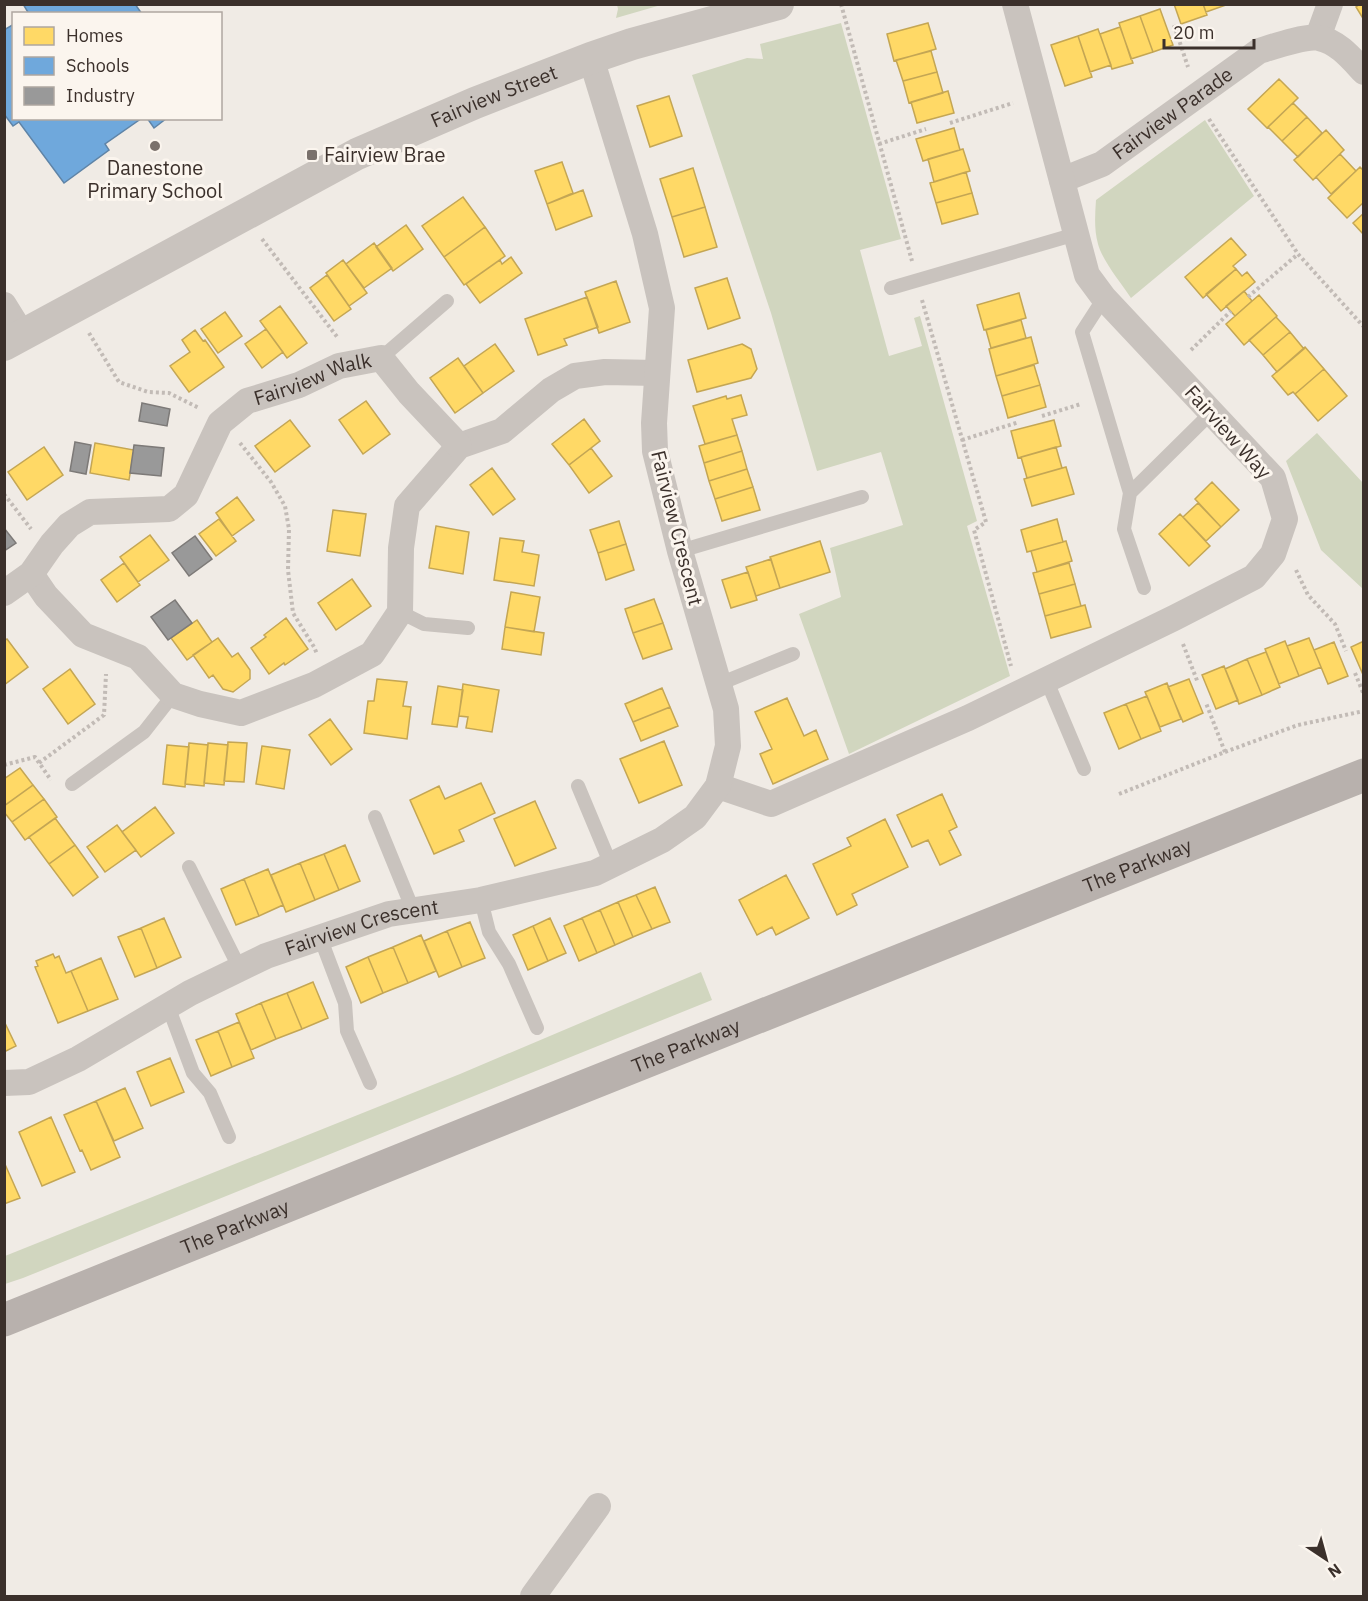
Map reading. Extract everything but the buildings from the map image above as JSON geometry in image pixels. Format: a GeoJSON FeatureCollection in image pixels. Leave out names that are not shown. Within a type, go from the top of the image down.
{"type":"FeatureCollection","features":[{"type":"Feature","properties":{"kind":"main road","name":"The Parkway"},"geometry":{"type":"LineString","coordinates":[[6,1320],[525,1109],[1360,780]]}},
{"type":"Feature","properties":{"kind":"street","name":"Fairview Street"},"geometry":{"type":"LineString","coordinates":[[13,339],[357,154],[475,103],[591,58],[632,44],[778,4]]}},
{"type":"Feature","properties":{"kind":"street","name":"Fairview Way"},"geometry":{"type":"LineString","coordinates":[[717,786],[771,804],[968,718],[1174,618],[1254,577],[1272,554],[1285,519],[1273,478],[1104,298],[1087,275],[1015,4]]}},
{"type":"Feature","properties":{"kind":"street"},"geometry":{"type":"LineString","coordinates":[[1330,4],[1317,37],[1339,46],[1364,72]]}},
{"type":"Feature","properties":{"kind":"street","name":"Fairview Parade"},"geometry":{"type":"LineString","coordinates":[[1062,180],[1102,164],[1259,51],[1317,37]]}},
{"type":"Feature","properties":{"kind":"street","name":"Fairview Crescent"},"geometry":{"type":"LineString","coordinates":[[4,1083],[29,1082],[78,1059],[190,993],[266,956],[389,914],[481,900],[595,873],[662,840],[695,817],[717,786],[728,746],[726,709],[680,551],[655,450],[654,423],[662,308],[645,234],[591,58]]}},
{"type":"Feature","properties":{"kind":"street"},"geometry":{"type":"LineString","coordinates":[[4,305],[13,339]]}},
{"type":"Feature","properties":{"kind":"street","name":"Fairview Walk"},"geometry":{"type":"LineString","coordinates":[[4,593],[32,574],[52,544],[69,525],[90,512],[169,509],[186,495],[220,423],[247,401],[299,385],[339,366],[381,358],[409,393],[459,446]]}},
{"type":"Feature","properties":{"kind":"street"},"geometry":{"type":"LineString","coordinates":[[32,574],[46,596],[83,635],[138,657],[173,695],[241,713],[314,685],[372,654],[400,612],[401,548],[407,506],[459,446],[502,431],[552,390],[575,376],[605,372],[657,373]]}},
{"type":"Feature","properties":{"kind":"street"},"geometry":{"type":"LineString","coordinates":[[533,1596],[598,1506]]}},
{"type":"Feature","properties":{"kind":"lane"},"geometry":{"type":"LineString","coordinates":[[891,288],[1076,234]]}},
{"type":"Feature","properties":{"kind":"lane"},"geometry":{"type":"LineString","coordinates":[[1104,298],[1082,332],[1130,493],[1124,529],[1144,588]]}},
{"type":"Feature","properties":{"kind":"lane"},"geometry":{"type":"LineString","coordinates":[[381,358],[447,301]]}},
{"type":"Feature","properties":{"kind":"lane"},"geometry":{"type":"LineString","coordinates":[[1130,493],[1212,412]]}},
{"type":"Feature","properties":{"kind":"lane"},"geometry":{"type":"LineString","coordinates":[[680,551],[862,497]]}},
{"type":"Feature","properties":{"kind":"lane"},"geometry":{"type":"LineString","coordinates":[[400,612],[424,624],[468,628]]}},
{"type":"Feature","properties":{"kind":"lane"},"geometry":{"type":"LineString","coordinates":[[719,684],[793,654]]}},
{"type":"Feature","properties":{"kind":"lane"},"geometry":{"type":"LineString","coordinates":[[1046,680],[1084,769]]}},
{"type":"Feature","properties":{"kind":"lane"},"geometry":{"type":"LineString","coordinates":[[72,784],[144,732],[173,695]]}},
{"type":"Feature","properties":{"kind":"lane"},"geometry":{"type":"LineString","coordinates":[[578,786],[611,865]]}},
{"type":"Feature","properties":{"kind":"lane"},"geometry":{"type":"LineString","coordinates":[[375,817],[413,909]]}},
{"type":"Feature","properties":{"kind":"lane"},"geometry":{"type":"LineString","coordinates":[[189,867],[240,969]]}},
{"type":"Feature","properties":{"kind":"lane"},"geometry":{"type":"LineString","coordinates":[[481,900],[489,932],[509,964],[537,1028]]}},
{"type":"Feature","properties":{"kind":"lane"},"geometry":{"type":"LineString","coordinates":[[320,937],[345,1003],[347,1031],[370,1083]]}},
{"type":"Feature","properties":{"kind":"lane"},"geometry":{"type":"LineString","coordinates":[[168,1006],[193,1073],[210,1093],[229,1137]]}},
{"type":"Feature","properties":{"kind":"path"},"geometry":{"type":"LineString","coordinates":[[841,4],[917,280]]}},
{"type":"Feature","properties":{"kind":"path"},"geometry":{"type":"LineString","coordinates":[[1174,25],[1196,96],[1298,254],[1364,327]]}},
{"type":"Feature","properties":{"kind":"path"},"geometry":{"type":"LineString","coordinates":[[950,123],[1039,95]]}},
{"type":"Feature","properties":{"kind":"path"},"geometry":{"type":"LineString","coordinates":[[879,144],[926,129]]}},
{"type":"Feature","properties":{"kind":"path"},"geometry":{"type":"LineString","coordinates":[[243,215],[356,362]]}},
{"type":"Feature","properties":{"kind":"path"},"geometry":{"type":"LineString","coordinates":[[1248,297],[1298,254]]}},
{"type":"Feature","properties":{"kind":"path"},"geometry":{"type":"LineString","coordinates":[[921,297],[986,522],[974,530],[1018,692]]}},
{"type":"Feature","properties":{"kind":"path"},"geometry":{"type":"LineString","coordinates":[[74,306],[119,382],[148,392],[169,393],[223,421],[271,482],[285,506],[289,529],[288,570],[293,614],[314,647],[326,678]]}},
{"type":"Feature","properties":{"kind":"path"},"geometry":{"type":"LineString","coordinates":[[1170,369],[1231,311]]}},
{"type":"Feature","properties":{"kind":"path"},"geometry":{"type":"LineString","coordinates":[[1042,416],[1102,397]]}},
{"type":"Feature","properties":{"kind":"path"},"geometry":{"type":"LineString","coordinates":[[962,440],[1019,422]]}},
{"type":"Feature","properties":{"kind":"path"},"geometry":{"type":"LineString","coordinates":[[4,494],[47,551]]}},
{"type":"Feature","properties":{"kind":"path"},"geometry":{"type":"LineString","coordinates":[[1278,537],[1308,595],[1335,624],[1346,651]]}},
{"type":"Feature","properties":{"kind":"path"},"geometry":{"type":"LineString","coordinates":[[1174,618],[1198,683]]}},
{"type":"Feature","properties":{"kind":"path"},"geometry":{"type":"LineString","coordinates":[[39,763],[104,715],[108,646]]}},
{"type":"Feature","properties":{"kind":"path"},"geometry":{"type":"LineString","coordinates":[[1354,673],[1364,695]]}},
{"type":"Feature","properties":{"kind":"path"},"geometry":{"type":"LineString","coordinates":[[1206,704],[1225,752]]}},
{"type":"Feature","properties":{"kind":"path"},"geometry":{"type":"LineString","coordinates":[[1119,794],[1298,724],[1364,711]]}},
{"type":"Feature","properties":{"kind":"path"},"geometry":{"type":"LineString","coordinates":[[4,765],[35,757],[61,792],[72,784]]}},
{"type":"Feature","properties":{"kind":"green space"},"geometry":{"type":"Polygon","coordinates":[[[617,4],[661,5],[616,18],[617,4]]]}},
{"type":"Feature","properties":{"kind":"green space"},"geometry":{"type":"Polygon","coordinates":[[[841,23],[901,239],[860,250],[889,356],[922,346],[914,318],[920,316],[977,521],[967,526],[1010,676],[849,754],[799,614],[841,597],[830,548],[903,525],[881,452],[817,471],[771,313],[692,75],[747,58],[763,59],[760,44],[841,23]]]}},
{"type":"Feature","properties":{"kind":"green space"},"geometry":{"type":"Polygon","coordinates":[[[1205,120],[1254,196],[1131,298],[1100,250],[1095,228],[1096,200],[1205,120]]]}},
{"type":"Feature","properties":{"kind":"green space"},"geometry":{"type":"Polygon","coordinates":[[[1317,433],[1363,483],[1363,589],[1321,550],[1286,461],[1317,433]]]}},
{"type":"Feature","properties":{"kind":"green space"},"geometry":{"type":"Polygon","coordinates":[[[701,972],[712,1000],[5,1284],[5,1256],[460,1074],[701,972]]]}},
{"type":"Feature","properties":{"kind":"place","name":"Danestone Primary School"},"geometry":{"type":"Point","coordinates":[155,146]}},
{"type":"Feature","properties":{"kind":"place","name":"Fairview Brae"},"geometry":{"type":"Point","coordinates":[312,155]}}]}
